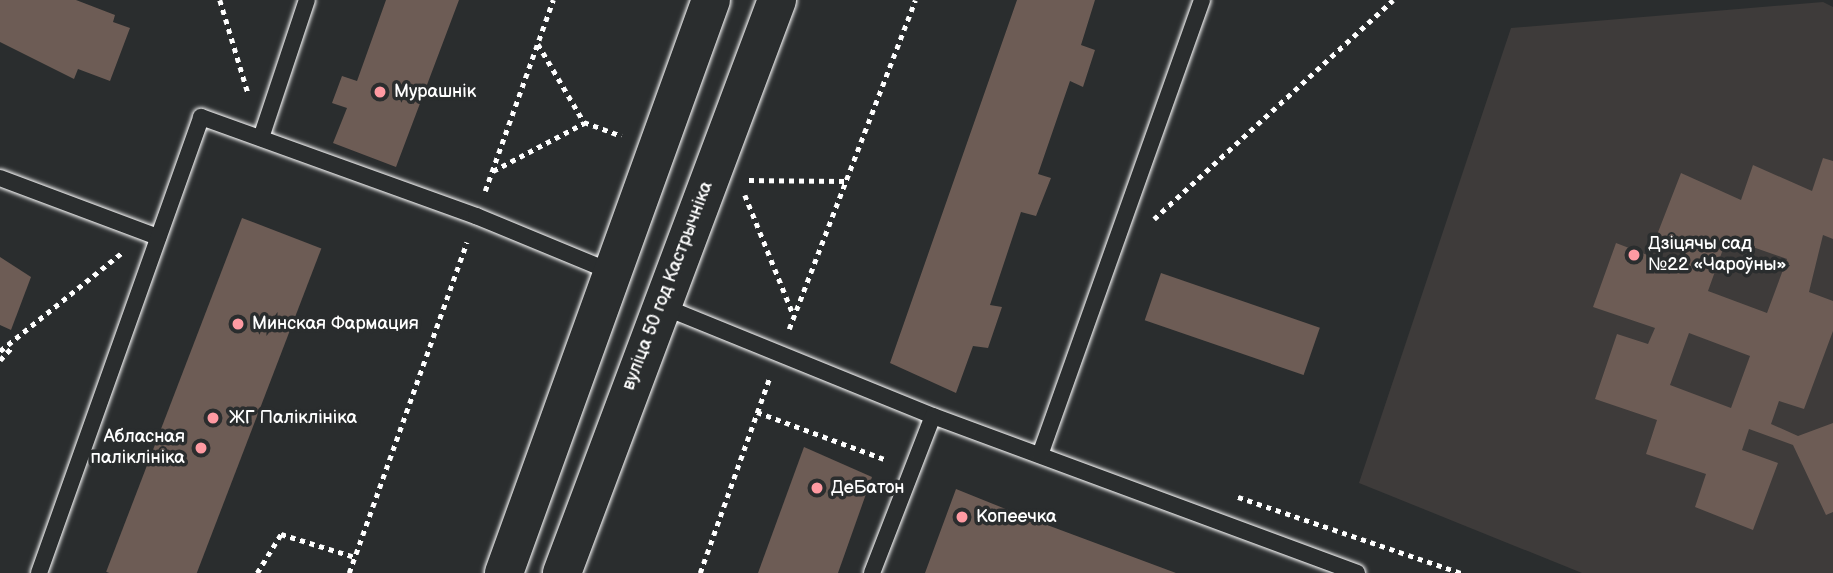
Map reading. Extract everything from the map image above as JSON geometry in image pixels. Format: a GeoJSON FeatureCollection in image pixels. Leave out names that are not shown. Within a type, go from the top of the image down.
{"type":"FeatureCollection","features":[{"type":"Feature","properties":{"kind":"main road"},"geometry":{"type":"LineString","coordinates":[[504,573],[711,0]]}},
{"type":"Feature","properties":{"kind":"main road","name":"вуліца 50 год Кастрычніка"},"geometry":{"type":"LineString","coordinates":[[562,573],[660,305],[777,0]]}},
{"type":"Feature","properties":{"kind":"lane"},"geometry":{"type":"LineString","coordinates":[[261,138],[307,0]]}},
{"type":"Feature","properties":{"kind":"lane"},"geometry":{"type":"LineString","coordinates":[[1040,455],[1202,0]]}},
{"type":"Feature","properties":{"kind":"lane"},"geometry":{"type":"LineString","coordinates":[[39,573],[152,235],[201,117],[477,216],[614,273]]}},
{"type":"Feature","properties":{"kind":"lane"},"geometry":{"type":"LineString","coordinates":[[0,178],[152,235]]}},
{"type":"Feature","properties":{"kind":"lane"},"geometry":{"type":"LineString","coordinates":[[660,305],[933,416],[1357,573]]}},
{"type":"Feature","properties":{"kind":"lane"},"geometry":{"type":"LineString","coordinates":[[872,573],[933,416]]}},
{"type":"Feature","properties":{"kind":"path"},"geometry":{"type":"LineString","coordinates":[[220,0],[261,138]]}},
{"type":"Feature","properties":{"kind":"path"},"geometry":{"type":"LineString","coordinates":[[349,573],[553,0]]}},
{"type":"Feature","properties":{"kind":"path"},"geometry":{"type":"LineString","coordinates":[[700,573],[778,354],[915,0]]}},
{"type":"Feature","properties":{"kind":"path"},"geometry":{"type":"LineString","coordinates":[[1151,222],[1393,0]]}},
{"type":"Feature","properties":{"kind":"path"},"geometry":{"type":"LineString","coordinates":[[492,172],[584,122]]}},
{"type":"Feature","properties":{"kind":"path"},"geometry":{"type":"LineString","coordinates":[[739,180],[794,317]]}},
{"type":"Feature","properties":{"kind":"path"},"geometry":{"type":"LineString","coordinates":[[0,360],[13,346],[152,235]]}},
{"type":"Feature","properties":{"kind":"path"},"geometry":{"type":"LineString","coordinates":[[0,351],[13,346]]}},
{"type":"Feature","properties":{"kind":"path"},"geometry":{"type":"LineString","coordinates":[[757,412],[897,464]]}},
{"type":"Feature","properties":{"kind":"path"},"geometry":{"type":"LineString","coordinates":[[257,573],[281,534],[355,557]]}},
{"type":"Feature","properties":{"kind":"shaded area","name":"Дзіцячы сад №22 «Чароўны»"},"geometry":{"type":"Polygon","coordinates":[[[1823,2],[1833,7],[1833,573],[1582,573],[1359,483],[1511,28],[1823,2]]]}},
{"type":"Feature","properties":{"kind":"building"},"geometry":{"type":"Polygon","coordinates":[[[0,0],[76,0],[115,15],[113,22],[130,28],[110,81],[78,69],[74,79],[0,42],[0,0]]]}},
{"type":"Feature","properties":{"kind":"building","name":"Мурашнік"},"geometry":{"type":"Polygon","coordinates":[[[386,0],[459,0],[396,167],[333,143],[347,108],[332,103],[342,76],[357,81],[386,0]]]}},
{"type":"Feature","properties":{"kind":"building"},"geometry":{"type":"Polygon","coordinates":[[[1017,0],[1095,0],[1081,45],[1095,50],[1083,87],[1070,81],[1038,174],[1051,178],[1036,216],[1021,212],[990,305],[1002,307],[988,348],[973,346],[956,393],[890,363],[1017,0]]]}},
{"type":"Feature","properties":{"kind":"building"},"geometry":{"type":"Polygon","coordinates":[[[1823,158],[1833,161],[1833,239],[1823,235],[1809,292],[1833,301],[1833,331],[1804,409],[1779,401],[1771,424],[1798,436],[1833,423],[1833,512],[1826,515],[1793,445],[1749,429],[1742,450],[1778,463],[1753,530],[1695,507],[1706,474],[1646,454],[1657,420],[1595,399],[1617,334],[1648,344],[1655,328],[1593,307],[1616,243],[1676,266],[1683,251],[1655,240],[1681,173],[1741,200],[1753,165],[1812,191],[1823,158]],[[1727,238],[1708,291],[1767,313],[1787,259],[1727,238]],[[1689,333],[1670,385],[1731,408],[1750,356],[1689,333]]]}},
{"type":"Feature","properties":{"kind":"building","name":"ЖГ Паліклініка"},"geometry":{"type":"Polygon","coordinates":[[[242,218],[321,248],[197,573],[106,572],[242,218]]]}},
{"type":"Feature","properties":{"kind":"building"},"geometry":{"type":"Polygon","coordinates":[[[0,257],[31,277],[11,330],[0,325],[0,257]]]}},
{"type":"Feature","properties":{"kind":"building"},"geometry":{"type":"Polygon","coordinates":[[[1161,273],[1320,328],[1304,375],[1145,320],[1161,273]]]}},
{"type":"Feature","properties":{"kind":"building"},"geometry":{"type":"Polygon","coordinates":[[[804,447],[872,477],[838,573],[758,573],[804,447]]]}},
{"type":"Feature","properties":{"kind":"building"},"geometry":{"type":"Polygon","coordinates":[[[956,489],[1023,516],[1176,573],[925,573],[956,489]]]}},
{"type":"Feature","properties":{"kind":"place","name":"Мурашнік"},"geometry":{"type":"Point","coordinates":[380,92]}},
{"type":"Feature","properties":{"kind":"place","name":"Дзіцячы сад №22 «Чароўны»"},"geometry":{"type":"Point","coordinates":[1634,255]}},
{"type":"Feature","properties":{"kind":"place","name":"Минская Фармация"},"geometry":{"type":"Point","coordinates":[238,324]}},
{"type":"Feature","properties":{"kind":"place","name":"ЖГ Паліклініка"},"geometry":{"type":"Point","coordinates":[213,418]}},
{"type":"Feature","properties":{"kind":"place","name":"Абласная паліклініка"},"geometry":{"type":"Point","coordinates":[201,448]}},
{"type":"Feature","properties":{"kind":"place","name":"ДеБатон"},"geometry":{"type":"Point","coordinates":[817,488]}},
{"type":"Feature","properties":{"kind":"place","name":"Копеечка"},"geometry":{"type":"Point","coordinates":[962,517]}}]}
